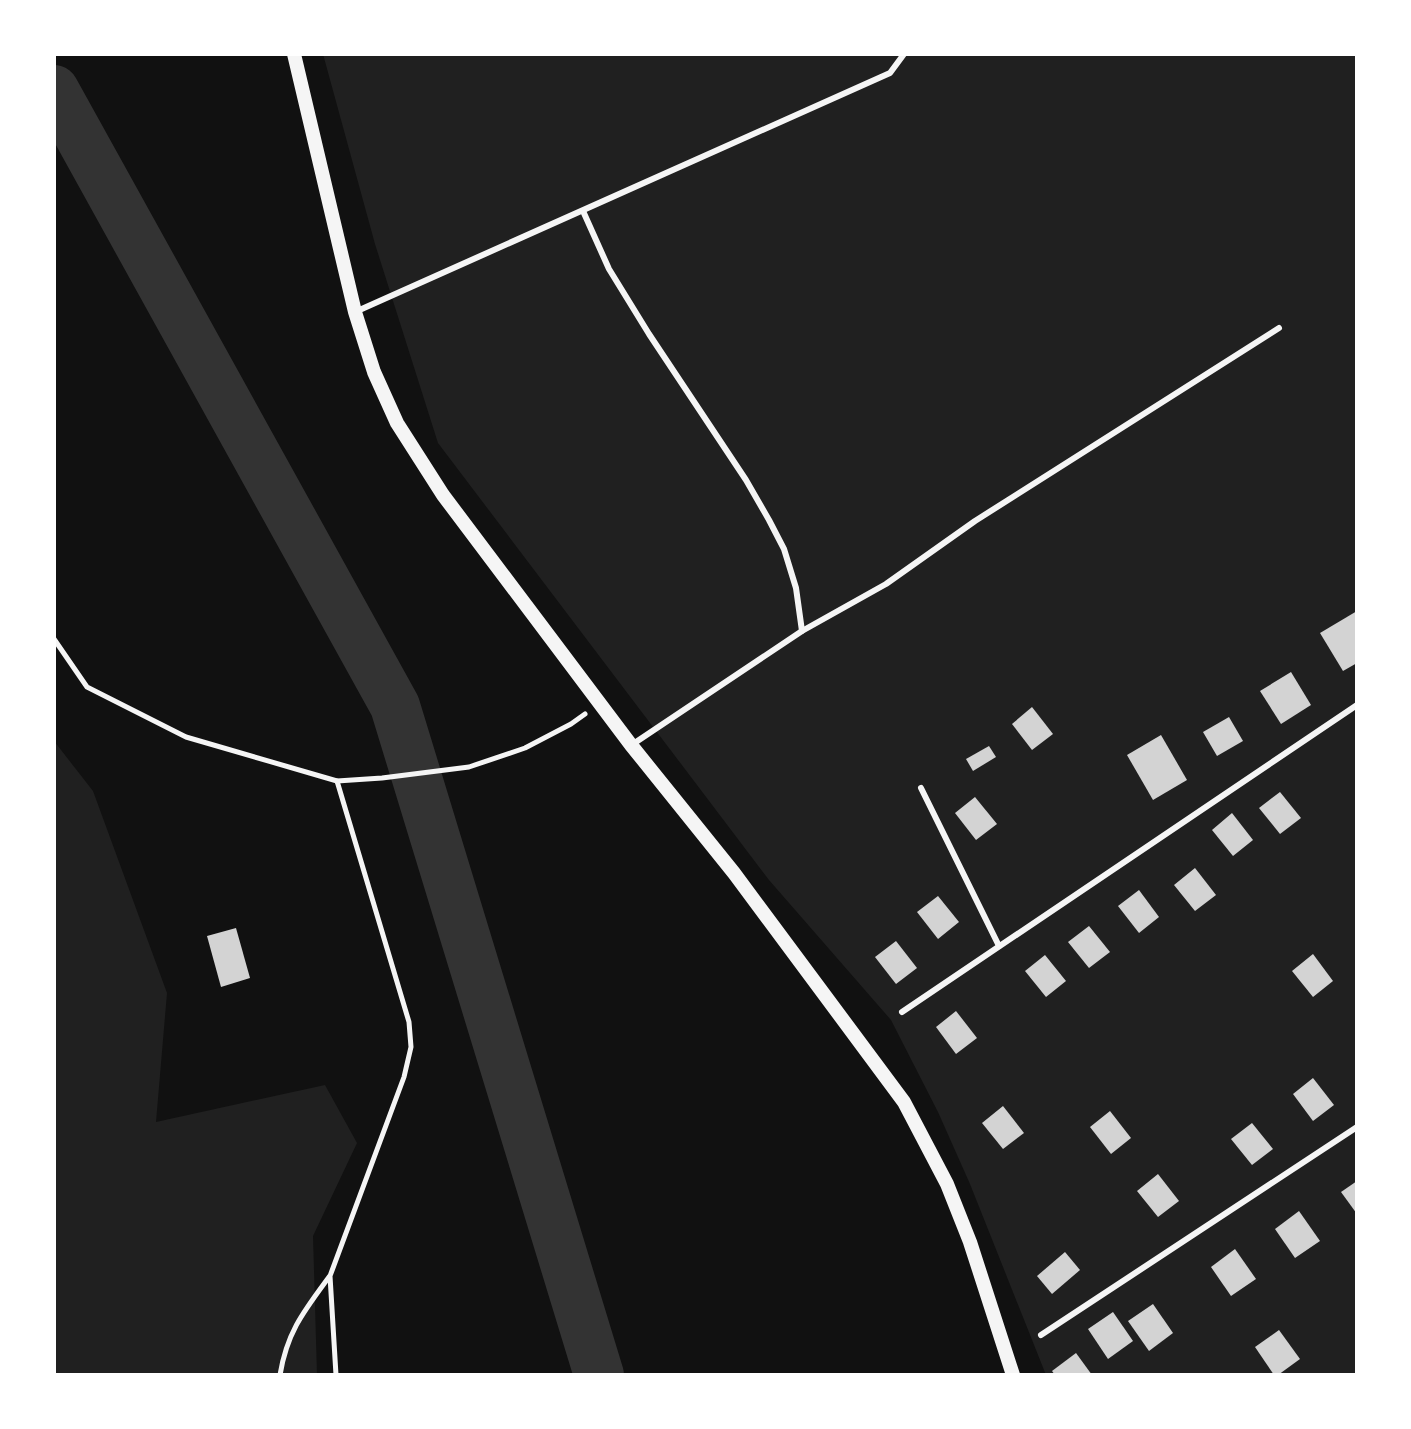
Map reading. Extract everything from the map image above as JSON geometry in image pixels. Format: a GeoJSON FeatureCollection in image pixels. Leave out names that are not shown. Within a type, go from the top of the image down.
{"type":"FeatureCollection","features":[{"type":"Feature","properties":{"kind":"street"},"geometry":{"type":"LineString","coordinates":[[294,54],[355,312],[374,372],[397,423],[443,495],[631,745],[734,873],[904,1102],[947,1184],[970,1242],[1013,1375]]}},
{"type":"Feature","properties":{"kind":"lane"},"geometry":{"type":"LineString","coordinates":[[355,312],[890,73],[904,54]]}},
{"type":"Feature","properties":{"kind":"lane"},"geometry":{"type":"LineString","coordinates":[[583,211],[609,269],[769,520],[784,549],[796,588],[802,631]]}},
{"type":"Feature","properties":{"kind":"lane"},"geometry":{"type":"LineString","coordinates":[[631,745],[802,631],[886,584],[975,521],[1279,328]]}},
{"type":"Feature","properties":{"kind":"lane"},"geometry":{"type":"LineString","coordinates":[[902,1012],[1357,705]]}},
{"type":"Feature","properties":{"kind":"lane"},"geometry":{"type":"LineString","coordinates":[[921,788],[999,946]]}},
{"type":"Feature","properties":{"kind":"lane"},"geometry":{"type":"LineString","coordinates":[[1041,1335],[1357,1127]]}},
{"type":"Feature","properties":{"kind":"path"},"geometry":{"type":"LineString","coordinates":[[55,642],[87,687],[186,737],[337,781],[469,767],[525,748],[571,724],[600,703]]}},
{"type":"Feature","properties":{"kind":"path"},"geometry":{"type":"LineString","coordinates":[[280,1375],[283,1355],[298,1319],[330,1276],[404,1077],[411,1047],[409,1022],[337,781]]}},
{"type":"Feature","properties":{"kind":"path"},"geometry":{"type":"LineString","coordinates":[[330,1276],[336,1375]]}},
{"type":"Feature","properties":{"kind":"shaded area"},"geometry":{"type":"Polygon","coordinates":[[[323,54],[1357,54],[1357,1375],[1046,1375],[970,1184],[938,1112],[891,1020],[769,880],[438,443],[375,244],[323,54]]]}},
{"type":"Feature","properties":{"kind":"shaded area"},"geometry":{"type":"Polygon","coordinates":[[[54,741],[93,791],[167,993],[156,1122],[325,1085],[357,1143],[313,1236],[317,1375],[54,1375],[54,741]]]}},
{"type":"Feature","properties":{"kind":"building"},"geometry":{"type":"Polygon","coordinates":[[[1357,611],[1357,663],[1343,671],[1320,633],[1357,611]]]}},
{"type":"Feature","properties":{"kind":"building"},"geometry":{"type":"Polygon","coordinates":[[[1291,672],[1311,705],[1281,724],[1260,691],[1291,672]]]}},
{"type":"Feature","properties":{"kind":"building"},"geometry":{"type":"Polygon","coordinates":[[[1032,707],[1053,734],[1032,750],[1012,724],[1032,707]]]}},
{"type":"Feature","properties":{"kind":"building"},"geometry":{"type":"Polygon","coordinates":[[[1229,717],[1243,741],[1217,756],[1203,732],[1229,717]]]}},
{"type":"Feature","properties":{"kind":"building"},"geometry":{"type":"Polygon","coordinates":[[[1161,735],[1187,780],[1153,800],[1127,755],[1161,735]]]}},
{"type":"Feature","properties":{"kind":"building"},"geometry":{"type":"Polygon","coordinates":[[[989,746],[996,757],[973,771],[966,759],[989,746]]]}},
{"type":"Feature","properties":{"kind":"building"},"geometry":{"type":"Polygon","coordinates":[[[1280,792],[1301,818],[1280,834],[1259,808],[1280,792]]]}},
{"type":"Feature","properties":{"kind":"building"},"geometry":{"type":"Polygon","coordinates":[[[975,797],[997,824],[976,840],[955,813],[975,797]]]}},
{"type":"Feature","properties":{"kind":"building"},"geometry":{"type":"Polygon","coordinates":[[[1232,813],[1253,840],[1233,856],[1212,830],[1232,813]]]}},
{"type":"Feature","properties":{"kind":"building"},"geometry":{"type":"Polygon","coordinates":[[[1195,868],[1216,895],[1195,911],[1174,885],[1195,868]]]}},
{"type":"Feature","properties":{"kind":"building"},"geometry":{"type":"Polygon","coordinates":[[[1139,890],[1159,917],[1139,933],[1118,906],[1139,890]]]}},
{"type":"Feature","properties":{"kind":"building"},"geometry":{"type":"Polygon","coordinates":[[[938,896],[959,922],[938,939],[917,912],[938,896]]]}},
{"type":"Feature","properties":{"kind":"building"},"geometry":{"type":"Polygon","coordinates":[[[1089,926],[1110,952],[1089,968],[1068,942],[1089,926]]]}},
{"type":"Feature","properties":{"kind":"building"},"geometry":{"type":"Polygon","coordinates":[[[236,928],[250,978],[221,987],[207,936],[236,928]]]}},
{"type":"Feature","properties":{"kind":"building"},"geometry":{"type":"Polygon","coordinates":[[[896,941],[917,968],[896,984],[875,957],[896,941]]]}},
{"type":"Feature","properties":{"kind":"building"},"geometry":{"type":"Polygon","coordinates":[[[1313,954],[1333,981],[1313,997],[1292,971],[1313,954]]]}},
{"type":"Feature","properties":{"kind":"building"},"geometry":{"type":"Polygon","coordinates":[[[1045,955],[1066,981],[1046,997],[1025,971],[1045,955]]]}},
{"type":"Feature","properties":{"kind":"building"},"geometry":{"type":"Polygon","coordinates":[[[956,1011],[977,1038],[956,1054],[936,1027],[956,1011]]]}},
{"type":"Feature","properties":{"kind":"building"},"geometry":{"type":"Polygon","coordinates":[[[1313,1078],[1334,1105],[1313,1121],[1293,1094],[1313,1078]]]}},
{"type":"Feature","properties":{"kind":"building"},"geometry":{"type":"Polygon","coordinates":[[[1003,1106],[1024,1133],[1003,1149],[982,1123],[1003,1106]]]}},
{"type":"Feature","properties":{"kind":"building"},"geometry":{"type":"Polygon","coordinates":[[[1110,1111],[1131,1138],[1111,1154],[1090,1127],[1110,1111]]]}},
{"type":"Feature","properties":{"kind":"building"},"geometry":{"type":"Polygon","coordinates":[[[1252,1123],[1273,1149],[1252,1165],[1231,1139],[1252,1123]]]}},
{"type":"Feature","properties":{"kind":"building"},"geometry":{"type":"Polygon","coordinates":[[[1158,1174],[1179,1201],[1158,1217],[1137,1191],[1158,1174]]]}},
{"type":"Feature","properties":{"kind":"building"},"geometry":{"type":"Polygon","coordinates":[[[1357,1181],[1357,1214],[1341,1192],[1357,1181]]]}},
{"type":"Feature","properties":{"kind":"building"},"geometry":{"type":"Polygon","coordinates":[[[1299,1211],[1320,1241],[1295,1258],[1275,1229],[1299,1211]]]}},
{"type":"Feature","properties":{"kind":"building"},"geometry":{"type":"Polygon","coordinates":[[[1235,1249],[1256,1279],[1231,1296],[1211,1267],[1235,1249]]]}},
{"type":"Feature","properties":{"kind":"building"},"geometry":{"type":"Polygon","coordinates":[[[1065,1252],[1080,1270],[1052,1294],[1037,1276],[1065,1252]]]}},
{"type":"Feature","properties":{"kind":"building"},"geometry":{"type":"Polygon","coordinates":[[[1153,1304],[1173,1333],[1149,1351],[1128,1321],[1153,1304]]]}},
{"type":"Feature","properties":{"kind":"building"},"geometry":{"type":"Polygon","coordinates":[[[1113,1312],[1133,1341],[1108,1359],[1088,1329],[1113,1312]]]}},
{"type":"Feature","properties":{"kind":"building"},"geometry":{"type":"Polygon","coordinates":[[[1279,1330],[1300,1359],[1274,1375],[1255,1347],[1279,1330]]]}},
{"type":"Feature","properties":{"kind":"building"},"geometry":{"type":"Polygon","coordinates":[[[1076,1353],[1092,1375],[1055,1375],[1052,1371],[1076,1353]]]}},
{"type":"Feature","properties":{"kind":"waterway"},"geometry":{"type":"LineString","coordinates":[[54,90],[395,706],[599,1375]]}}]}
